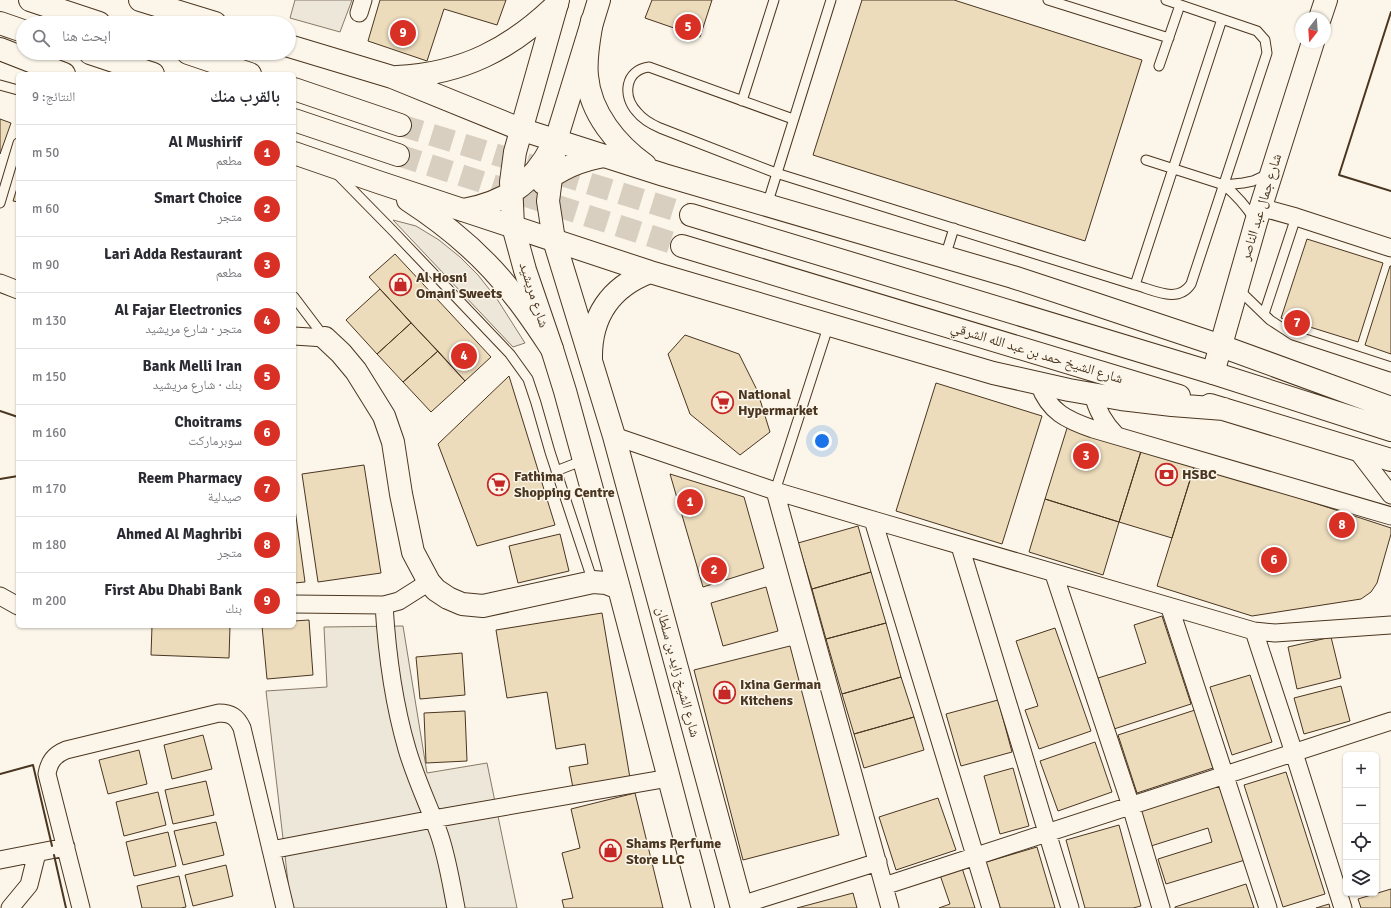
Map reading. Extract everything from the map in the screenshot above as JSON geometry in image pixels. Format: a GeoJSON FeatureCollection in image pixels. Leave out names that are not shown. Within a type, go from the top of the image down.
{"type":"FeatureCollection","features":[{"type":"Feature","properties":{"kind":"main road"},"geometry":{"type":"LineString","coordinates":[[30,0],[78,16]]}},
{"type":"Feature","properties":{"kind":"main road"},"geometry":{"type":"LineString","coordinates":[[140,0],[192,16]]}},
{"type":"Feature","properties":{"kind":"main road"},"geometry":{"type":"LineString","coordinates":[[599,0],[556,140],[548,201],[554,240],[614,436]]}},
{"type":"Feature","properties":{"kind":"main road"},"geometry":{"type":"LineString","coordinates":[[1322,12],[1326,0]]}},
{"type":"Feature","properties":{"kind":"main road"},"geometry":{"type":"LineString","coordinates":[[392,77],[415,76],[437,72],[460,66],[488,54],[522,35],[540,20],[557,2]]}},
{"type":"Feature","properties":{"kind":"main road","name":"شارع مريشيد"},"geometry":{"type":"LineString","coordinates":[[557,2],[520,129],[511,182],[513,226],[525,270],[552,349],[619,588]]}},
{"type":"Feature","properties":{"kind":"main road"},"geometry":{"type":"LineString","coordinates":[[592,22],[586,59],[587,77],[590,93],[597,111],[613,136],[624,148],[649,168],[664,176]]}},
{"type":"Feature","properties":{"kind":"main road"},"geometry":{"type":"LineString","coordinates":[[0,23],[16,29]]}},
{"type":"Feature","properties":{"kind":"main road"},"geometry":{"type":"LineString","coordinates":[[296,48],[392,77],[520,129],[664,176],[1020,280],[1221,346],[1391,408]]}},
{"type":"Feature","properties":{"kind":"main road","name":"شارع جمال عبد الناصر"},"geometry":{"type":"LineString","coordinates":[[1213,373],[1258,215],[1311,48]]}},
{"type":"Feature","properties":{"kind":"main road"},"geometry":{"type":"LineString","coordinates":[[0,49],[16,56]]}},
{"type":"Feature","properties":{"kind":"main road"},"geometry":{"type":"LineString","coordinates":[[27,60],[56,72]]}},
{"type":"Feature","properties":{"kind":"main road"},"geometry":{"type":"LineString","coordinates":[[111,60],[147,72]]}},
{"type":"Feature","properties":{"kind":"main road"},"geometry":{"type":"LineString","coordinates":[[209,60],[244,72]]}},
{"type":"Feature","properties":{"kind":"main road"},"geometry":{"type":"LineString","coordinates":[[296,90],[400,125]]}},
{"type":"Feature","properties":{"kind":"main road"},"geometry":{"type":"LineString","coordinates":[[296,121],[398,155]]}},
{"type":"Feature","properties":{"kind":"main road"},"geometry":{"type":"LineString","coordinates":[[463,210],[480,207],[512,194],[526,183],[538,170],[548,156],[556,140]]}},
{"type":"Feature","properties":{"kind":"main road"},"geometry":{"type":"LineString","coordinates":[[296,154],[650,272],[955,362],[1039,384],[1093,394],[1172,405],[1224,409]]}},
{"type":"Feature","properties":{"kind":"main road"},"geometry":{"type":"LineString","coordinates":[[513,226],[525,204],[541,185],[551,176],[576,163],[604,156]]}},
{"type":"Feature","properties":{"kind":"main road"},"geometry":{"type":"LineString","coordinates":[[378,182],[428,213],[451,230],[473,250],[494,271],[513,294],[552,349]]}},
{"type":"Feature","properties":{"kind":"main road"},"geometry":{"type":"LineString","coordinates":[[691,215],[1213,373],[1391,430]]}},
{"type":"Feature","properties":{"kind":"main road","name":"شارع الشيخ حمد بن عبد الله الشرقي"},"geometry":{"type":"LineString","coordinates":[[682,246],[1391,460]]}},
{"type":"Feature","properties":{"kind":"main road"},"geometry":{"type":"LineString","coordinates":[[591,360],[593,332],[605,305],[614,294],[625,285],[637,277],[650,272]]}},
{"type":"Feature","properties":{"kind":"main road"},"geometry":{"type":"LineString","coordinates":[[325,338],[341,353],[356,371],[384,416],[393,442],[401,494],[413,552],[429,582],[448,598],[462,604],[483,606],[592,582],[606,583],[619,588],[703,908]]}},
{"type":"Feature","properties":{"kind":"main road","name":"شارع الشيخ زايد بن سلطان"},"geometry":{"type":"LineString","coordinates":[[614,436],[742,906]]}},
{"type":"Feature","properties":{"kind":"street"},"geometry":{"type":"LineString","coordinates":[[1258,215],[1296,217],[1391,248]]}},
{"type":"Feature","properties":{"kind":"street"},"geometry":{"type":"LineString","coordinates":[[0,283],[16,289]]}},
{"type":"Feature","properties":{"kind":"street"},"geometry":{"type":"LineString","coordinates":[[296,336],[325,338]]}},
{"type":"Feature","properties":{"kind":"street"},"geometry":{"type":"LineString","coordinates":[[1039,384],[1047,401],[1062,416],[1073,422],[1391,516]]}},
{"type":"Feature","properties":{"kind":"street"},"geometry":{"type":"LineString","coordinates":[[1093,394],[1095,404],[1103,420],[1116,435]]}},
{"type":"Feature","properties":{"kind":"street"},"geometry":{"type":"LineString","coordinates":[[614,436],[775,491],[1170,608],[1254,631],[1275,633],[1391,625]]}},
{"type":"Feature","properties":{"kind":"street"},"geometry":{"type":"LineString","coordinates":[[1355,448],[1391,495]]}},
{"type":"Feature","properties":{"kind":"street"},"geometry":{"type":"LineString","coordinates":[[775,491],[890,908]]}},
{"type":"Feature","properties":{"kind":"street"},"geometry":{"type":"LineString","coordinates":[[873,520],[991,908]]}},
{"type":"Feature","properties":{"kind":"street"},"geometry":{"type":"LineString","coordinates":[[960,546],[1070,908]]}},
{"type":"Feature","properties":{"kind":"street"},"geometry":{"type":"LineString","coordinates":[[1054,574],[1131,806],[1161,908]]}},
{"type":"Feature","properties":{"kind":"street"},"geometry":{"type":"LineString","coordinates":[[296,604],[384,605],[399,601],[429,582]]}},
{"type":"Feature","properties":{"kind":"street"},"geometry":{"type":"LineString","coordinates":[[0,596],[16,605]]}},
{"type":"Feature","properties":{"kind":"street"},"geometry":{"type":"LineString","coordinates":[[384,605],[390,679],[397,715],[419,785],[443,847],[456,908]]}},
{"type":"Feature","properties":{"kind":"street"},"geometry":{"type":"LineString","coordinates":[[1170,608],[1268,908]]}},
{"type":"Feature","properties":{"kind":"street"},"geometry":{"type":"LineString","coordinates":[[1254,631],[1343,908]]}},
{"type":"Feature","properties":{"kind":"street"},"geometry":{"type":"LineString","coordinates":[[81,908],[48,774],[48,766],[52,759],[58,753],[66,750],[211,715],[226,713],[234,716],[239,721],[242,728],[285,908]]}},
{"type":"Feature","properties":{"kind":"street"},"geometry":{"type":"LineString","coordinates":[[884,886],[1391,722]]}},
{"type":"Feature","properties":{"kind":"street"},"geometry":{"type":"LineString","coordinates":[[271,850],[433,819],[669,778]]}},
{"type":"Feature","properties":{"kind":"street"},"geometry":{"type":"LineString","coordinates":[[0,860],[66,847]]}},
{"type":"Feature","properties":{"kind":"street"},"geometry":{"type":"LineString","coordinates":[[10,908],[29,885],[37,853]]}},
{"type":"Feature","properties":{"kind":"street"},"geometry":{"type":"LineString","coordinates":[[742,906],[878,862]]}},
{"type":"Feature","properties":{"kind":"lane"},"geometry":{"type":"LineString","coordinates":[[742,101],[774,0]]}},
{"type":"Feature","properties":{"kind":"lane"},"geometry":{"type":"LineString","coordinates":[[767,206],[831,0]]}},
{"type":"Feature","properties":{"kind":"lane"},"geometry":{"type":"LineString","coordinates":[[1048,0],[1169,38]]}},
{"type":"Feature","properties":{"kind":"lane"},"geometry":{"type":"LineString","coordinates":[[793,120],[650,67],[642,68],[635,72],[631,78],[627,91],[629,101],[636,112],[646,121],[660,128],[776,173],[1135,285],[1170,295],[1177,295],[1183,293],[1191,284],[1267,53],[1265,40],[1257,31],[1166,0]]}},
{"type":"Feature","properties":{"kind":"lane"},"geometry":{"type":"LineString","coordinates":[[1159,66],[1180,5]]}},
{"type":"Feature","properties":{"kind":"lane"},"geometry":{"type":"LineString","coordinates":[[1135,285],[1222,19]]}},
{"type":"Feature","properties":{"kind":"lane"},"geometry":{"type":"LineString","coordinates":[[0,85],[16,89]]}},
{"type":"Feature","properties":{"kind":"lane"},"geometry":{"type":"LineString","coordinates":[[0,203],[16,150]]}},
{"type":"Feature","properties":{"kind":"lane"},"geometry":{"type":"LineString","coordinates":[[1146,160],[1224,185],[1234,185],[1253,181],[1271,173]]}},
{"type":"Feature","properties":{"kind":"lane"},"geometry":{"type":"LineString","coordinates":[[328,165],[510,354],[528,379],[592,582]]}},
{"type":"Feature","properties":{"kind":"lane"},"geometry":{"type":"LineString","coordinates":[[1224,185],[1258,215]]}},
{"type":"Feature","properties":{"kind":"lane"},"geometry":{"type":"LineString","coordinates":[[1264,314],[1296,217]]}},
{"type":"Feature","properties":{"kind":"lane"},"geometry":{"type":"LineString","coordinates":[[945,258],[954,228]]}},
{"type":"Feature","properties":{"kind":"lane"},"geometry":{"type":"LineString","coordinates":[[1237,288],[1264,314],[1285,330],[1301,338],[1391,367]]}},
{"type":"Feature","properties":{"kind":"lane"},"geometry":{"type":"LineString","coordinates":[[296,300],[325,338]]}},
{"type":"Feature","properties":{"kind":"lane"},"geometry":{"type":"LineString","coordinates":[[775,491],[829,324]]}},
{"type":"Feature","properties":{"kind":"lane"},"geometry":{"type":"LineString","coordinates":[[556,471],[584,460]]}},
{"type":"Feature","properties":{"kind":"shaded area"},"geometry":{"type":"Polygon","coordinates":[[[295,0],[352,0],[340,32],[296,20],[296,16],[291,16],[295,0]]]}},
{"type":"Feature","properties":{"kind":"shaded area"},"geometry":{"type":"Polygon","coordinates":[[[393,220],[416,226],[439,240],[460,257],[478,275],[497,299],[525,343],[513,347],[393,220]]]}},
{"type":"Feature","properties":{"kind":"shaded area"},"geometry":{"type":"Polygon","coordinates":[[[403,626],[427,773],[487,763],[517,908],[291,908],[266,691],[327,687],[324,627],[403,626]]]}},
{"type":"Feature","properties":{"kind":"building"},"geometry":{"type":"Polygon","coordinates":[[[380,0],[506,0],[497,25],[444,9],[427,61],[368,41],[380,0]]]}},
{"type":"Feature","properties":{"kind":"building"},"geometry":{"type":"Polygon","coordinates":[[[652,0],[712,0],[700,37],[645,18],[652,0]]]}},
{"type":"Feature","properties":{"kind":"building"},"geometry":{"type":"Polygon","coordinates":[[[862,0],[954,0],[1142,60],[1085,241],[813,155],[862,0]]]}},
{"type":"Feature","properties":{"kind":"building"},"geometry":{"type":"Polygon","coordinates":[[[0,119],[11,123],[0,154],[0,119]]]}},
{"type":"Feature","properties":{"kind":"building"},"geometry":{"type":"Polygon","coordinates":[[[16,191],[16,202],[13,201],[16,191]]]}},
{"type":"Feature","properties":{"kind":"building"},"geometry":{"type":"Polygon","coordinates":[[[1307,239],[1383,263],[1358,342],[1281,318],[1307,239]]]}},
{"type":"Feature","properties":{"kind":"building"},"geometry":{"type":"Polygon","coordinates":[[[395,254],[491,357],[465,381],[369,277],[395,254]]]}},
{"type":"Feature","properties":{"kind":"building"},"geometry":{"type":"Polygon","coordinates":[[[1391,266],[1391,354],[1365,345],[1391,266]]]}},
{"type":"Feature","properties":{"kind":"building"},"geometry":{"type":"Polygon","coordinates":[[[380,289],[411,323],[377,354],[346,320],[380,289]]]}},
{"type":"Feature","properties":{"kind":"building"},"geometry":{"type":"Polygon","coordinates":[[[411,323],[438,351],[403,382],[377,354],[411,323]]]}},
{"type":"Feature","properties":{"kind":"building","name":"National Hypermarket"},"geometry":{"type":"Polygon","coordinates":[[[685,335],[739,354],[757,390],[770,432],[740,455],[690,414],[668,354],[685,335]]]}},
{"type":"Feature","properties":{"kind":"building"},"geometry":{"type":"Polygon","coordinates":[[[438,351],[465,381],[431,412],[403,382],[438,351]]]}},
{"type":"Feature","properties":{"kind":"building","name":"Fathima Shopping Centre"},"geometry":{"type":"Polygon","coordinates":[[[509,376],[555,525],[477,546],[438,444],[509,376]]]}},
{"type":"Feature","properties":{"kind":"building"},"geometry":{"type":"Polygon","coordinates":[[[936,383],[1042,416],[1002,544],[896,511],[936,383]]]}},
{"type":"Feature","properties":{"kind":"building"},"geometry":{"type":"Polygon","coordinates":[[[1068,425],[1142,448],[1119,522],[1045,499],[1068,425]]]}},
{"type":"Feature","properties":{"kind":"building"},"geometry":{"type":"Polygon","coordinates":[[[1142,448],[1195,464],[1172,538],[1119,522],[1142,448]]]}},
{"type":"Feature","properties":{"kind":"building"},"geometry":{"type":"Polygon","coordinates":[[[1195,464],[1391,528],[1391,534],[1377,583],[1371,592],[1361,599],[1252,616],[1157,586],[1195,464]]]}},
{"type":"Feature","properties":{"kind":"building"},"geometry":{"type":"Polygon","coordinates":[[[364,465],[381,573],[318,582],[302,474],[364,465]]]}},
{"type":"Feature","properties":{"kind":"building"},"geometry":{"type":"Polygon","coordinates":[[[670,474],[744,497],[764,568],[703,587],[670,474]]]}},
{"type":"Feature","properties":{"kind":"building"},"geometry":{"type":"Polygon","coordinates":[[[1045,499],[1119,522],[1103,575],[1029,552],[1045,499]]]}},
{"type":"Feature","properties":{"kind":"building"},"geometry":{"type":"Polygon","coordinates":[[[296,517],[305,582],[296,583],[296,517]]]}},
{"type":"Feature","properties":{"kind":"building"},"geometry":{"type":"Polygon","coordinates":[[[858,526],[871,572],[812,589],[798,543],[858,526]]]}},
{"type":"Feature","properties":{"kind":"building"},"geometry":{"type":"Polygon","coordinates":[[[560,534],[569,571],[518,583],[509,546],[560,534]]]}},
{"type":"Feature","properties":{"kind":"building"},"geometry":{"type":"Polygon","coordinates":[[[871,572],[886,623],[826,639],[812,589],[871,572]]]}},
{"type":"Feature","properties":{"kind":"building"},"geometry":{"type":"Polygon","coordinates":[[[766,587],[778,631],[723,646],[711,603],[766,587]]]}},
{"type":"Feature","properties":{"kind":"building"},"geometry":{"type":"Polygon","coordinates":[[[602,613],[630,778],[573,788],[569,767],[588,764],[585,744],[556,749],[547,692],[507,698],[496,630],[602,613]]]}},
{"type":"Feature","properties":{"kind":"building"},"geometry":{"type":"Polygon","coordinates":[[[1162,616],[1191,704],[1114,729],[1098,678],[1146,663],[1134,625],[1162,616]]]}},
{"type":"Feature","properties":{"kind":"building"},"geometry":{"type":"Polygon","coordinates":[[[309,620],[313,675],[267,679],[262,628],[296,628],[296,621],[309,620]]]}},
{"type":"Feature","properties":{"kind":"building"},"geometry":{"type":"Polygon","coordinates":[[[886,623],[901,677],[842,694],[826,639],[886,623]]]}},
{"type":"Feature","properties":{"kind":"building"},"geometry":{"type":"Polygon","coordinates":[[[152,628],[230,628],[229,658],[151,655],[152,628]]]}},
{"type":"Feature","properties":{"kind":"building"},"geometry":{"type":"Polygon","coordinates":[[[1055,628],[1091,731],[1039,749],[1025,710],[1038,706],[1016,641],[1055,628]]]}},
{"type":"Feature","properties":{"kind":"building"},"geometry":{"type":"Polygon","coordinates":[[[1331,637],[1341,678],[1297,689],[1288,647],[1331,637]]]}},
{"type":"Feature","properties":{"kind":"building"},"geometry":{"type":"Polygon","coordinates":[[[790,646],[839,835],[743,860],[694,670],[790,646]]]}},
{"type":"Feature","properties":{"kind":"building"},"geometry":{"type":"Polygon","coordinates":[[[462,653],[465,695],[420,699],[416,657],[462,653]]]}},
{"type":"Feature","properties":{"kind":"building"},"geometry":{"type":"Polygon","coordinates":[[[1250,675],[1272,742],[1232,755],[1210,687],[1250,675]]]}},
{"type":"Feature","properties":{"kind":"building"},"geometry":{"type":"Polygon","coordinates":[[[901,677],[914,717],[854,734],[842,694],[901,677]]]}},
{"type":"Feature","properties":{"kind":"building"},"geometry":{"type":"Polygon","coordinates":[[[1341,686],[1350,721],[1304,734],[1294,698],[1341,686]]]}},
{"type":"Feature","properties":{"kind":"building"},"geometry":{"type":"Polygon","coordinates":[[[998,700],[1012,752],[961,766],[946,714],[998,700]]]}},
{"type":"Feature","properties":{"kind":"building"},"geometry":{"type":"Polygon","coordinates":[[[1195,710],[1213,768],[1137,793],[1118,735],[1195,710]]]}},
{"type":"Feature","properties":{"kind":"building"},"geometry":{"type":"Polygon","coordinates":[[[465,711],[467,761],[426,763],[424,713],[465,711]]]}},
{"type":"Feature","properties":{"kind":"building"},"geometry":{"type":"Polygon","coordinates":[[[914,717],[924,750],[864,768],[854,734],[914,717]]]}},
{"type":"Feature","properties":{"kind":"building"},"geometry":{"type":"Polygon","coordinates":[[[203,735],[212,769],[172,779],[164,745],[203,735]]]}},
{"type":"Feature","properties":{"kind":"building"},"geometry":{"type":"Polygon","coordinates":[[[1095,742],[1112,792],[1058,811],[1040,761],[1095,742]]]}},
{"type":"Feature","properties":{"kind":"building"},"geometry":{"type":"Polygon","coordinates":[[[139,750],[147,784],[108,794],[99,760],[139,750]]]}},
{"type":"Feature","properties":{"kind":"building"},"geometry":{"type":"Polygon","coordinates":[[[1013,768],[1029,826],[1000,834],[984,776],[1013,768]]]}},
{"type":"Feature","properties":{"kind":"building"},"geometry":{"type":"Polygon","coordinates":[[[1286,772],[1325,894],[1283,907],[1244,785],[1286,772]]]}},
{"type":"Feature","properties":{"kind":"building"},"geometry":{"type":"Polygon","coordinates":[[[206,781],[214,815],[173,824],[165,790],[206,781]]]}},
{"type":"Feature","properties":{"kind":"building"},"geometry":{"type":"Polygon","coordinates":[[[1221,785],[1245,860],[1166,884],[1158,859],[1212,842],[1208,828],[1151,846],[1140,810],[1221,785]]]}},
{"type":"Feature","properties":{"kind":"building"},"geometry":{"type":"Polygon","coordinates":[[[158,792],[166,825],[124,836],[116,802],[158,792]]]}},
{"type":"Feature","properties":{"kind":"building","name":"Shams Perfume Store LLC"},"geometry":{"type":"Polygon","coordinates":[[[635,793],[663,908],[564,908],[562,900],[573,898],[562,853],[580,848],[571,809],[635,793]]]}},
{"type":"Feature","properties":{"kind":"building"},"geometry":{"type":"Polygon","coordinates":[[[938,798],[956,850],[896,870],[879,817],[938,798]]]}},
{"type":"Feature","properties":{"kind":"building"},"geometry":{"type":"Polygon","coordinates":[[[216,822],[224,855],[183,865],[174,831],[216,822]]]}},
{"type":"Feature","properties":{"kind":"building"},"geometry":{"type":"Polygon","coordinates":[[[1119,825],[1141,906],[1133,908],[1085,908],[1066,840],[1119,825]]]}},
{"type":"Feature","properties":{"kind":"building"},"geometry":{"type":"Polygon","coordinates":[[[168,832],[176,866],[134,876],[126,842],[168,832]]]}},
{"type":"Feature","properties":{"kind":"building"},"geometry":{"type":"Polygon","coordinates":[[[1037,847],[1055,908],[1000,908],[986,862],[1037,847]]]}},
{"type":"Feature","properties":{"kind":"building"},"geometry":{"type":"Polygon","coordinates":[[[226,865],[233,896],[193,906],[185,875],[226,865]]]}},
{"type":"Feature","properties":{"kind":"building"},"geometry":{"type":"Polygon","coordinates":[[[962,868],[975,908],[939,908],[950,904],[940,875],[962,868]]]}},
{"type":"Feature","properties":{"kind":"building"},"geometry":{"type":"Polygon","coordinates":[[[179,876],[186,907],[142,908],[137,886],[179,876]]]}},
{"type":"Feature","properties":{"kind":"building"},"geometry":{"type":"Polygon","coordinates":[[[1246,884],[1254,908],[1175,908],[1175,907],[1246,884]]]}},
{"type":"Feature","properties":{"kind":"building"},"geometry":{"type":"Polygon","coordinates":[[[1391,889],[1391,908],[1361,908],[1358,899],[1368,896],[1379,896],[1379,893],[1391,889]]]}},
{"type":"Feature","properties":{"kind":"building"},"geometry":{"type":"Polygon","coordinates":[[[853,893],[857,908],[797,908],[853,893]]]}},
{"type":"Feature","properties":{"kind":"building"},"geometry":{"type":"Polygon","coordinates":[[[1329,904],[1330,908],[1316,908],[1329,904]]]}},
{"type":"Feature","properties":{"kind":"tunnel"},"geometry":{"type":"LineString","coordinates":[[400,125],[691,215]]}},
{"type":"Feature","properties":{"kind":"tunnel"},"geometry":{"type":"LineString","coordinates":[[398,155],[682,246]]}},
{"type":"Feature","properties":{"kind":"wall"},"geometry":{"type":"LineString","coordinates":[[1391,12],[1339,175],[1391,191]]}},
{"type":"Feature","properties":{"kind":"wall"},"geometry":{"type":"LineString","coordinates":[[0,411],[16,416]]}},
{"type":"Feature","properties":{"kind":"wall"},"geometry":{"type":"LineString","coordinates":[[0,479],[16,476]]}},
{"type":"Feature","properties":{"kind":"wall"},"geometry":{"type":"LineString","coordinates":[[0,774],[33,765],[52,846]]}},
{"type":"Feature","properties":{"kind":"wall"},"geometry":{"type":"LineString","coordinates":[[54,855],[66,908]]}},
{"type":"Feature","properties":{"kind":"place","name":"Bank Melli Iran"},"geometry":{"type":"Point","coordinates":[688,27]}},
{"type":"Feature","properties":{"kind":"place","name":"First Abu Dhabi Bank"},"geometry":{"type":"Point","coordinates":[403,33]}},
{"type":"Feature","properties":{"kind":"place","name":"Al Hosni Omani Sweets"},"geometry":{"type":"Point","coordinates":[401,285]}},
{"type":"Feature","properties":{"kind":"place","name":"Reem Pharmacy"},"geometry":{"type":"Point","coordinates":[1297,323]}},
{"type":"Feature","properties":{"kind":"place","name":"Al Fajar Electronics"},"geometry":{"type":"Point","coordinates":[464,356]}},
{"type":"Feature","properties":{"kind":"place","name":"National Hypermarket"},"geometry":{"type":"Point","coordinates":[723,402]}},
{"type":"Feature","properties":{"kind":"place","name":"Lari Adda Restaurant"},"geometry":{"type":"Point","coordinates":[1086,456]}},
{"type":"Feature","properties":{"kind":"place","name":"HSBC"},"geometry":{"type":"Point","coordinates":[1166,474]}},
{"type":"Feature","properties":{"kind":"place","name":"Fathima Shopping Centre"},"geometry":{"type":"Point","coordinates":[498,484]}},
{"type":"Feature","properties":{"kind":"place","name":"Al Mushirif"},"geometry":{"type":"Point","coordinates":[690,502]}},
{"type":"Feature","properties":{"kind":"place","name":"Ahmed Al Maghribi"},"geometry":{"type":"Point","coordinates":[1342,525]}},
{"type":"Feature","properties":{"kind":"place","name":"Choitrams"},"geometry":{"type":"Point","coordinates":[1274,560]}},
{"type":"Feature","properties":{"kind":"place","name":"Smart Choice"},"geometry":{"type":"Point","coordinates":[714,570]}},
{"type":"Feature","properties":{"kind":"place","name":"Ixina German Kitchens"},"geometry":{"type":"Point","coordinates":[724,692]}},
{"type":"Feature","properties":{"kind":"place","name":"Shams Perfume Store LLC"},"geometry":{"type":"Point","coordinates":[610,851]}}]}
